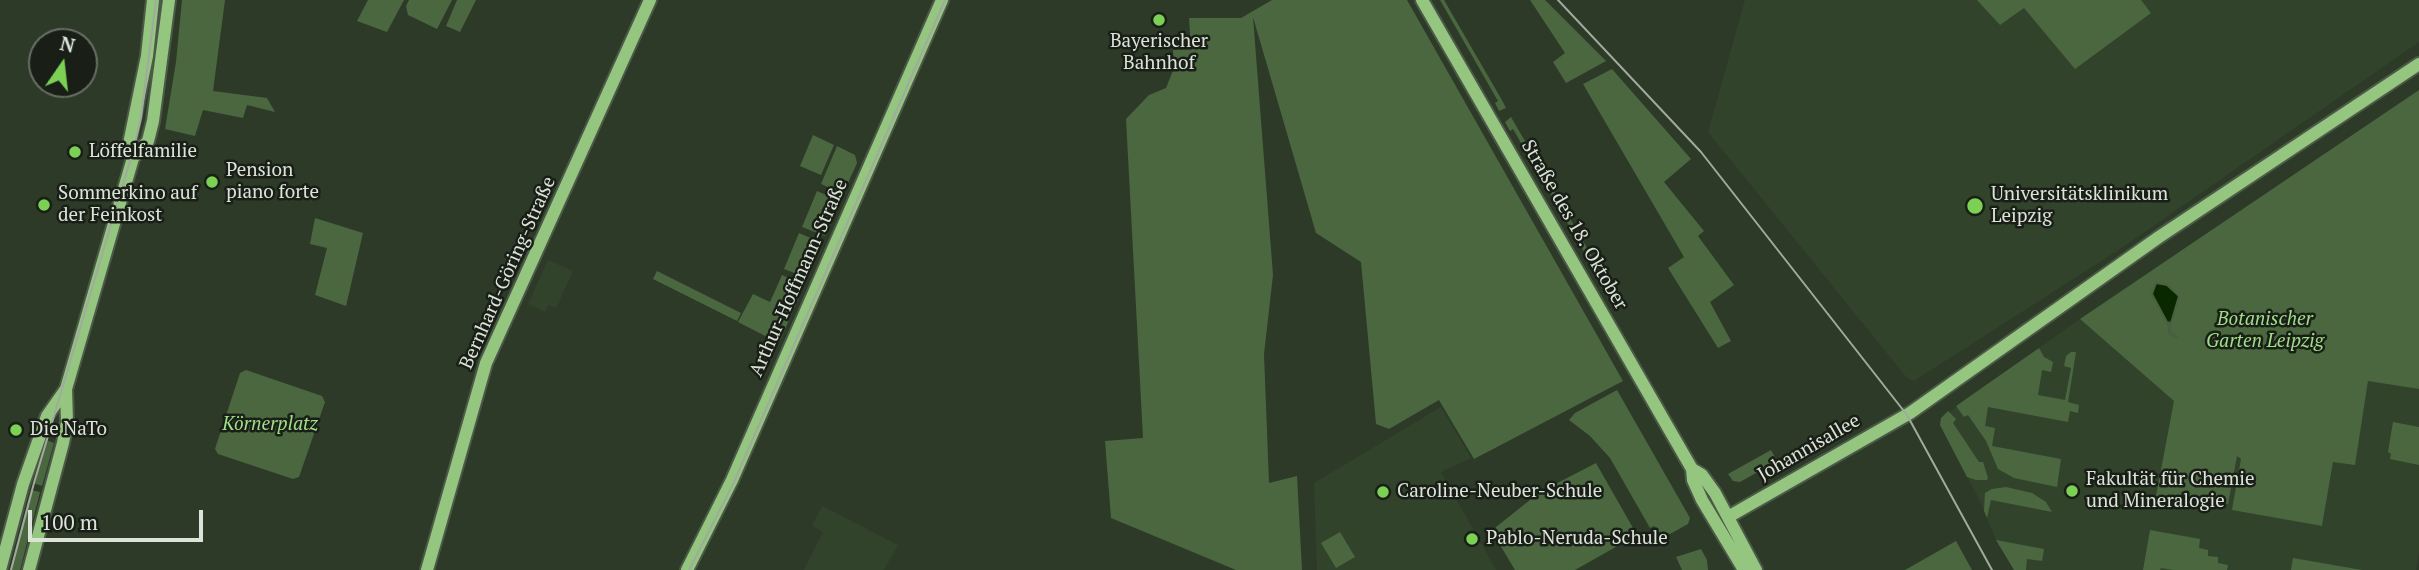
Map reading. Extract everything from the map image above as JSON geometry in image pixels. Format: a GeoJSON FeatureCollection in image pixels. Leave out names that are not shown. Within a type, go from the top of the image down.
{"type":"FeatureCollection","features":[{"type":"Feature","properties":{"kind":"street"},"geometry":{"type":"LineString","coordinates":[[29,570],[63,443],[67,422],[66,390],[133,158],[130,139],[147,56],[153,0]]}},
{"type":"Feature","properties":{"kind":"street"},"geometry":{"type":"LineString","coordinates":[[133,158],[148,141],[153,121],[169,0]]}},
{"type":"Feature","properties":{"kind":"street","name":"Bernhard-Göring-Straße"},"geometry":{"type":"LineString","coordinates":[[427,570],[486,363],[650,0]]}},
{"type":"Feature","properties":{"kind":"street","name":"Arthur-Hoffmann-Straße"},"geometry":{"type":"LineString","coordinates":[[687,570],[727,491],[942,0]]}},
{"type":"Feature","properties":{"kind":"street","name":"Straße des 18. Oktober"},"geometry":{"type":"LineString","coordinates":[[1422,0],[1692,469],[1709,483],[1756,570]]}},
{"type":"Feature","properties":{"kind":"street","name":"Johannisallee"},"geometry":{"type":"LineString","coordinates":[[1728,517],[1910,413],[2159,237],[2419,64]]}},
{"type":"Feature","properties":{"kind":"street"},"geometry":{"type":"LineString","coordinates":[[0,570],[23,484],[40,435],[47,416],[66,390]]}},
{"type":"Feature","properties":{"kind":"street","name":"Straße des 18. Oktober"},"geometry":{"type":"LineString","coordinates":[[1692,469],[1692,480],[1702,500],[1744,570]]}},
{"type":"Feature","properties":{"kind":"shaded area","name":"Universitätsklinikum Leipzig"},"geometry":{"type":"Polygon","coordinates":[[[1745,0],[2419,0],[2419,42],[2120,249],[1914,381],[1907,378],[1708,132],[1745,0]]]}},
{"type":"Feature","properties":{"kind":"shaded area"},"geometry":{"type":"Polygon","coordinates":[[[548,260],[573,271],[556,308],[548,305],[545,312],[528,304],[548,260]]]}},
{"type":"Feature","properties":{"kind":"shaded area"},"geometry":{"type":"Polygon","coordinates":[[[2156,283],[2167,285],[2179,296],[2171,323],[2168,324],[2152,294],[2156,283]]]}},
{"type":"Feature","properties":{"kind":"shaded area"},"geometry":{"type":"Polygon","coordinates":[[[2080,319],[2264,479],[2252,513],[2322,526],[2333,461],[2355,464],[2368,380],[2419,389],[2419,552],[2416,570],[2014,570],[1996,540],[1979,499],[1940,425],[1941,418],[2080,319]]]}},
{"type":"Feature","properties":{"kind":"shaded area","name":"Caroline-Neuber-Schule"},"geometry":{"type":"Polygon","coordinates":[[[1441,407],[1471,458],[1441,472],[1496,570],[1317,570],[1314,483],[1441,407]]]}},
{"type":"Feature","properties":{"kind":"shaded area"},"geometry":{"type":"Polygon","coordinates":[[[822,506],[898,545],[884,570],[804,570],[823,532],[812,526],[822,506]]]}},
{"type":"Feature","properties":{"kind":"green space"},"geometry":{"type":"Polygon","coordinates":[[[182,0],[225,0],[213,91],[267,98],[275,112],[247,105],[243,118],[203,110],[195,136],[165,129],[176,62],[182,0]]]}},
{"type":"Feature","properties":{"kind":"green space"},"geometry":{"type":"Polygon","coordinates":[[[368,0],[404,0],[387,32],[357,21],[368,0]]]}},
{"type":"Feature","properties":{"kind":"green space"},"geometry":{"type":"Polygon","coordinates":[[[409,0],[452,0],[437,29],[408,15],[406,6],[409,0]]]}},
{"type":"Feature","properties":{"kind":"green space"},"geometry":{"type":"Polygon","coordinates":[[[457,0],[476,0],[460,32],[446,26],[457,0]]]}},
{"type":"Feature","properties":{"kind":"green space"},"geometry":{"type":"Polygon","coordinates":[[[1272,0],[1407,0],[1623,381],[1474,459],[1439,400],[1389,429],[1376,424],[1361,262],[1316,233],[1253,17],[1273,275],[1264,354],[1269,483],[1297,476],[1302,570],[1236,570],[1111,518],[1105,441],[1143,438],[1126,119],[1149,95],[1166,88],[1174,68],[1173,50],[1191,49],[1189,18],[1241,18],[1272,0]]]}},
{"type":"Feature","properties":{"kind":"green space"},"geometry":{"type":"Polygon","coordinates":[[[1440,0],[1444,0],[1506,108],[1499,111],[1495,103],[1498,101],[1440,0]]]}},
{"type":"Feature","properties":{"kind":"green space"},"geometry":{"type":"Polygon","coordinates":[[[1530,0],[1545,0],[1606,61],[1566,83],[1553,62],[1565,53],[1530,0]]]}},
{"type":"Feature","properties":{"kind":"green space"},"geometry":{"type":"Polygon","coordinates":[[[1977,0],[2141,0],[2151,13],[2075,69],[2024,8],[2000,25],[1977,0]]]}},
{"type":"Feature","properties":{"kind":"green space"},"geometry":{"type":"Polygon","coordinates":[[[1612,69],[1691,159],[1664,182],[1704,231],[1698,236],[1734,285],[1710,302],[1731,341],[1718,348],[1668,268],[1684,257],[1583,84],[1612,69]]]}},
{"type":"Feature","properties":{"kind":"green space","name":"Botanischer Garten Leipzig"},"geometry":{"type":"Polygon","coordinates":[[[2419,90],[2419,389],[2368,381],[2355,465],[2333,462],[2322,526],[2232,510],[2241,459],[2237,456],[2228,504],[2190,497],[2189,502],[2156,496],[2174,401],[2080,319],[2419,90]]]}},
{"type":"Feature","properties":{"kind":"green space"},"geometry":{"type":"Polygon","coordinates":[[[1511,117],[1619,303],[1615,305],[1513,129],[1510,131],[1505,122],[1511,117]]]}},
{"type":"Feature","properties":{"kind":"green space"},"geometry":{"type":"Polygon","coordinates":[[[813,135],[834,145],[821,175],[800,166],[813,135]]]}},
{"type":"Feature","properties":{"kind":"green space"},"geometry":{"type":"Polygon","coordinates":[[[837,146],[855,155],[857,163],[843,194],[821,184],[837,146]]]}},
{"type":"Feature","properties":{"kind":"green space"},"geometry":{"type":"Polygon","coordinates":[[[817,191],[840,201],[825,236],[802,227],[817,191]]]}},
{"type":"Feature","properties":{"kind":"green space"},"geometry":{"type":"Polygon","coordinates":[[[315,218],[363,233],[346,306],[315,295],[327,248],[310,244],[315,218]]]}},
{"type":"Feature","properties":{"kind":"green space"},"geometry":{"type":"Polygon","coordinates":[[[799,233],[822,243],[807,278],[784,269],[799,233]]]}},
{"type":"Feature","properties":{"kind":"green space"},"geometry":{"type":"Polygon","coordinates":[[[657,271],[741,313],[737,321],[653,279],[657,271]]]}},
{"type":"Feature","properties":{"kind":"green space"},"geometry":{"type":"Polygon","coordinates":[[[782,275],[804,285],[780,341],[777,342],[738,322],[753,294],[770,302],[782,275]]]}},
{"type":"Feature","properties":{"kind":"green space"},"geometry":{"type":"Polygon","coordinates":[[[2039,348],[2044,357],[2053,362],[2051,372],[2042,370],[2038,395],[2065,400],[2071,368],[2064,366],[2066,356],[2076,352],[2068,402],[2079,405],[2078,413],[2070,411],[2068,422],[1988,407],[1985,426],[1995,428],[1992,446],[2061,459],[2057,487],[2014,478],[1998,469],[1986,441],[1968,415],[1964,417],[1956,406],[2039,348]]]}},
{"type":"Feature","properties":{"kind":"green space","name":"Körnerplatz"},"geometry":{"type":"Polygon","coordinates":[[[246,370],[322,396],[325,402],[299,477],[293,479],[218,454],[215,449],[240,373],[246,370]]]}},
{"type":"Feature","properties":{"kind":"green space"},"geometry":{"type":"Polygon","coordinates":[[[1617,390],[1690,518],[1688,524],[1670,534],[1659,532],[1654,526],[1650,528],[1610,458],[1590,436],[1569,420],[1575,413],[1617,390]]]}},
{"type":"Feature","properties":{"kind":"green space"},"geometry":{"type":"Polygon","coordinates":[[[1948,411],[1956,419],[1953,423],[1979,462],[1983,462],[1987,480],[1967,477],[1940,425],[1941,418],[1948,411]]]}},
{"type":"Feature","properties":{"kind":"green space"},"geometry":{"type":"Polygon","coordinates":[[[2393,422],[2419,427],[2419,465],[2390,459],[2391,454],[2388,452],[2393,422]]]}},
{"type":"Feature","properties":{"kind":"green space"},"geometry":{"type":"Polygon","coordinates":[[[46,440],[54,443],[42,486],[33,483],[46,440]]]}},
{"type":"Feature","properties":{"kind":"green space"},"geometry":{"type":"Polygon","coordinates":[[[1771,450],[1777,461],[1740,482],[1733,481],[1728,474],[1771,450]]]}},
{"type":"Feature","properties":{"kind":"green space"},"geometry":{"type":"Polygon","coordinates":[[[1596,463],[1637,535],[1575,570],[1515,570],[1494,535],[1496,527],[1540,492],[1596,463]]]}},
{"type":"Feature","properties":{"kind":"green space"},"geometry":{"type":"Polygon","coordinates":[[[2006,487],[2032,493],[2046,502],[2052,512],[1991,500],[1987,518],[1984,511],[1985,493],[2006,487]]]}},
{"type":"Feature","properties":{"kind":"green space"},"geometry":{"type":"Polygon","coordinates":[[[31,490],[40,492],[20,570],[10,570],[31,490]]]}},
{"type":"Feature","properties":{"kind":"green space"},"geometry":{"type":"Polygon","coordinates":[[[2150,530],[2200,539],[2199,548],[2208,550],[2208,556],[2218,557],[2218,563],[2228,565],[2227,570],[2143,570],[2150,530]]]}},
{"type":"Feature","properties":{"kind":"green space"},"geometry":{"type":"Polygon","coordinates":[[[1340,532],[1355,557],[1336,568],[1321,543],[1340,532]]]}},
{"type":"Feature","properties":{"kind":"green space"},"geometry":{"type":"Polygon","coordinates":[[[1996,540],[2044,549],[2042,561],[2027,559],[2026,570],[2014,570],[1996,540]]]}},
{"type":"Feature","properties":{"kind":"green space"},"geometry":{"type":"Polygon","coordinates":[[[1956,541],[1972,570],[1905,570],[1956,541]]]}},
{"type":"Feature","properties":{"kind":"green space"},"geometry":{"type":"Polygon","coordinates":[[[1701,549],[1707,560],[1708,570],[1682,570],[1676,557],[1701,549]]]}},
{"type":"Feature","properties":{"kind":"green space"},"geometry":{"type":"Polygon","coordinates":[[[2293,558],[2362,570],[2291,570],[2293,558]]]}},
{"type":"Feature","properties":{"kind":"waterway"},"geometry":{"type":"LineString","coordinates":[[2169,323],[2170,333],[2177,337]]}},
{"type":"Feature","properties":{"kind":"tram line"},"geometry":{"type":"LineString","coordinates":[[11,570],[34,483],[133,151],[141,118],[156,0]]}},
{"type":"Feature","properties":{"kind":"tram line"},"geometry":{"type":"LineString","coordinates":[[689,570],[734,482],[945,0]]}},
{"type":"Feature","properties":{"kind":"tram line"},"geometry":{"type":"LineString","coordinates":[[1558,0],[1701,152],[1907,415],[1992,570]]}},
{"type":"Feature","properties":{"kind":"place","name":"Bayerischer Bahnhof"},"geometry":{"type":"Point","coordinates":[1159,20]}},
{"type":"Feature","properties":{"kind":"place","name":"Löffelfamilie"},"geometry":{"type":"Point","coordinates":[75,152]}},
{"type":"Feature","properties":{"kind":"place","name":"Pension piano forte"},"geometry":{"type":"Point","coordinates":[212,182]}},
{"type":"Feature","properties":{"kind":"place","name":"Sommerkino auf der Feinkost"},"geometry":{"type":"Point","coordinates":[44,205]}},
{"type":"Feature","properties":{"kind":"place","name":"Universitätsklinikum Leipzig"},"geometry":{"type":"Point","coordinates":[1975,206]}},
{"type":"Feature","properties":{"kind":"place","name":"Die NaTo"},"geometry":{"type":"Point","coordinates":[16,430]}},
{"type":"Feature","properties":{"kind":"place","name":"Fakultät für Chemie und Mineralogie"},"geometry":{"type":"Point","coordinates":[2072,491]}},
{"type":"Feature","properties":{"kind":"place","name":"Caroline-Neuber-Schule"},"geometry":{"type":"Point","coordinates":[1383,492]}},
{"type":"Feature","properties":{"kind":"place","name":"Pablo-Neruda-Schule"},"geometry":{"type":"Point","coordinates":[1472,539]}}]}
